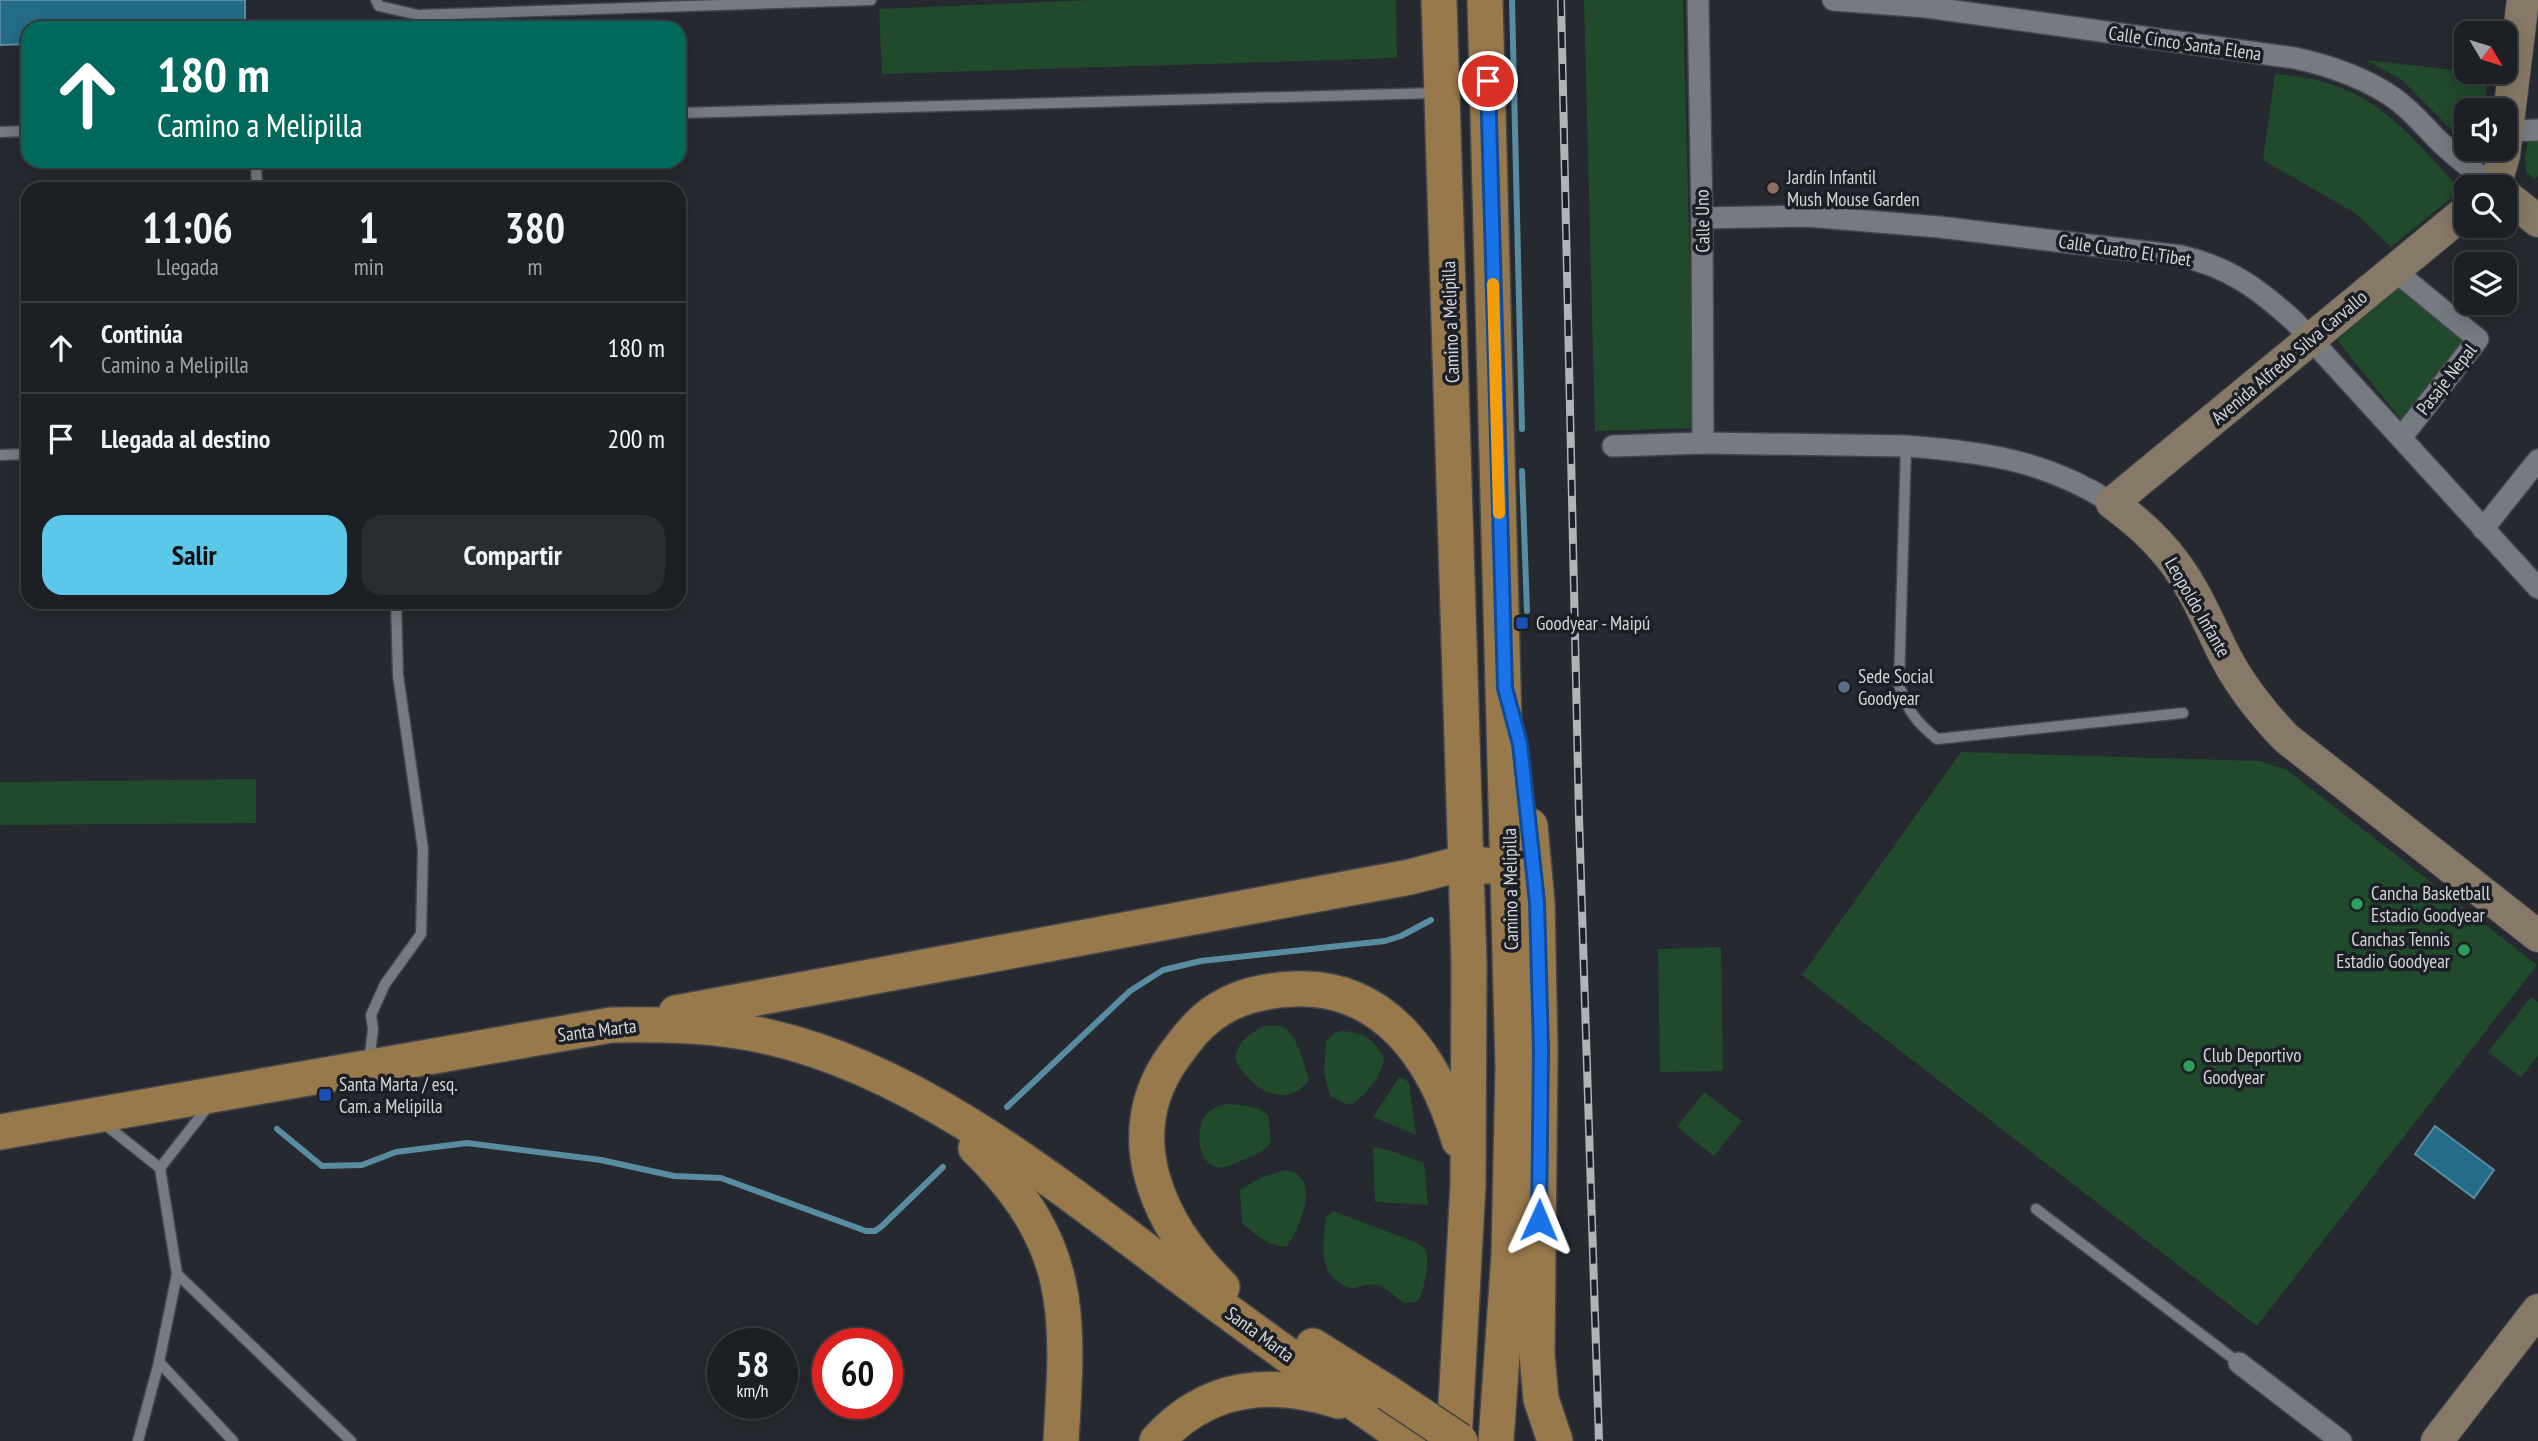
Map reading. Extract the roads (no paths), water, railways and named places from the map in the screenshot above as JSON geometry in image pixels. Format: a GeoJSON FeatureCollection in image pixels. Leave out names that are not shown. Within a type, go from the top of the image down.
{"type":"FeatureCollection","features":[{"type":"Feature","properties":{"kind":"main road","name":"Camino a Melipilla"},"geometry":{"type":"LineString","coordinates":[[1439,0],[1467,862],[1470,1046],[1468,1185],[1454,1441]]}},
{"type":"Feature","properties":{"kind":"main road","name":"Camino a Melipilla"},"geometry":{"type":"LineString","coordinates":[[1485,0],[1513,1067],[1512,1178],[1496,1441]]}},
{"type":"Feature","properties":{"kind":"main road"},"geometry":{"type":"LineString","coordinates":[[1505,688],[1520,744],[1537,902],[1541,1139],[1536,1327],[1540,1391],[1545,1415],[1555,1441]]}},
{"type":"Feature","properties":{"kind":"main road"},"geometry":{"type":"LineString","coordinates":[[611,1025],[1410,877],[1467,862],[1492,867],[1510,887]]}},
{"type":"Feature","properties":{"kind":"main road"},"geometry":{"type":"LineString","coordinates":[[1230,1294],[1196,1260],[1163,1209],[1150,1172],[1147,1132],[1151,1105],[1168,1064],[1201,1023],[1234,1001],[1272,990],[1318,989],[1352,998],[1387,1018],[1425,1060],[1446,1097],[1459,1139],[1468,1185]]}},
{"type":"Feature","properties":{"kind":"main road","name":"Santa Marta"},"geometry":{"type":"LineString","coordinates":[[0,1132],[611,1025],[721,1028],[770,1037],[831,1056],[909,1092],[961,1121],[1027,1164],[1143,1248],[1383,1406]]}},
{"type":"Feature","properties":{"kind":"main road"},"geometry":{"type":"LineString","coordinates":[[909,1092],[963,1136],[1011,1183],[1037,1222],[1058,1277],[1063,1304],[1066,1349],[1061,1441]]}},
{"type":"Feature","properties":{"kind":"main road","name":"Santa Marta"},"geometry":{"type":"LineString","coordinates":[[1143,1248],[1230,1294],[1383,1406]]}},
{"type":"Feature","properties":{"kind":"main road"},"geometry":{"type":"LineString","coordinates":[[1157,1441],[1175,1424],[1208,1402],[1242,1391],[1260,1389],[1318,1394],[1359,1409],[1383,1406],[1460,1441]]}},
{"type":"Feature","properties":{"kind":"main road"},"geometry":{"type":"LineString","coordinates":[[1383,1406],[1410,1441]]}},
{"type":"Feature","properties":{"kind":"street","name":"Calle Uno"},"geometry":{"type":"LineString","coordinates":[[1698,0],[1703,443]]}},
{"type":"Feature","properties":{"kind":"street","name":"Calle Cinco Santa Elena"},"geometry":{"type":"LineString","coordinates":[[1833,0],[1926,6],[2295,58],[2327,65],[2373,85],[2395,99],[2479,175]]}},
{"type":"Feature","properties":{"kind":"street"},"geometry":{"type":"LineString","coordinates":[[2511,98],[2523,0]]}},
{"type":"Feature","properties":{"kind":"street"},"geometry":{"type":"LineString","coordinates":[[2517,131],[2538,130]]}},
{"type":"Feature","properties":{"kind":"street"},"geometry":{"type":"LineString","coordinates":[[2517,204],[2538,221]]}},
{"type":"Feature","properties":{"kind":"street","name":"Calle Cuatro El Tibet"},"geometry":{"type":"LineString","coordinates":[[1702,218],[1819,217],[1939,227],[2181,256],[2210,262],[2270,299],[2311,338],[2538,588]]}},
{"type":"Feature","properties":{"kind":"street","name":"Avenida Alfredo Silva Carvallo"},"geometry":{"type":"LineString","coordinates":[[2112,503],[2454,221]]}},
{"type":"Feature","properties":{"kind":"street","name":"Pasaje Nepal"},"geometry":{"type":"LineString","coordinates":[[2394,270],[2478,339],[2401,438]]}},
{"type":"Feature","properties":{"kind":"street","name":"Leopoldo Infante"},"geometry":{"type":"LineString","coordinates":[[1613,446],[1703,443],[1906,446],[1969,452],[2043,467],[2090,489],[2148,532],[2178,567],[2238,677],[2269,720],[2286,737],[2537,932]]}},
{"type":"Feature","properties":{"kind":"street"},"geometry":{"type":"LineString","coordinates":[[2483,529],[2538,460]]}},
{"type":"Feature","properties":{"kind":"street"},"geometry":{"type":"LineString","coordinates":[[2437,1441],[2538,1311]]}},
{"type":"Feature","properties":{"kind":"street"},"geometry":{"type":"LineString","coordinates":[[2239,1363],[2341,1441]]}},
{"type":"Feature","properties":{"kind":"lane"},"geometry":{"type":"LineString","coordinates":[[376,0],[379,6],[418,15],[871,0]]}},
{"type":"Feature","properties":{"kind":"lane"},"geometry":{"type":"LineString","coordinates":[[686,113],[1443,93]]}},
{"type":"Feature","properties":{"kind":"lane"},"geometry":{"type":"LineString","coordinates":[[0,132],[21,131]]}},
{"type":"Feature","properties":{"kind":"lane"},"geometry":{"type":"LineString","coordinates":[[1906,446],[1899,685],[1908,710],[1924,729],[1937,739],[2183,713]]}},
{"type":"Feature","properties":{"kind":"lane"},"geometry":{"type":"LineString","coordinates":[[0,455],[21,454]]}},
{"type":"Feature","properties":{"kind":"lane"},"geometry":{"type":"LineString","coordinates":[[369,1068],[373,1029],[371,1014],[385,984],[421,934],[423,849],[398,674],[396,609]]}},
{"type":"Feature","properties":{"kind":"lane"},"geometry":{"type":"LineString","coordinates":[[160,1168],[217,1094]]}},
{"type":"Feature","properties":{"kind":"lane"},"geometry":{"type":"LineString","coordinates":[[94,1116],[160,1168],[177,1274],[159,1362],[138,1441]]}},
{"type":"Feature","properties":{"kind":"lane"},"geometry":{"type":"LineString","coordinates":[[2036,1209],[2239,1363]]}},
{"type":"Feature","properties":{"kind":"lane"},"geometry":{"type":"LineString","coordinates":[[177,1274],[351,1441]]}},
{"type":"Feature","properties":{"kind":"lane"},"geometry":{"type":"LineString","coordinates":[[159,1362],[233,1441]]}},
{"type":"Feature","properties":{"kind":"water"},"geometry":{"type":"Polygon","coordinates":[[[0,0],[245,0],[245,21],[21,21],[21,44],[0,45],[0,0]]]}},
{"type":"Feature","properties":{"kind":"water"},"geometry":{"type":"Polygon","coordinates":[[[2435,1126],[2494,1170],[2474,1198],[2415,1154],[2435,1126]]]}},
{"type":"Feature","properties":{"kind":"waterway"},"geometry":{"type":"LineString","coordinates":[[1512,0],[1522,429]]}},
{"type":"Feature","properties":{"kind":"waterway"},"geometry":{"type":"LineString","coordinates":[[1522,471],[1527,611]]}},
{"type":"Feature","properties":{"kind":"waterway"},"geometry":{"type":"LineString","coordinates":[[1007,1107],[1130,991],[1163,970],[1201,961],[1385,941],[1431,920]]}},
{"type":"Feature","properties":{"kind":"waterway"},"geometry":{"type":"LineString","coordinates":[[277,1129],[322,1166],[362,1165],[396,1152],[467,1143],[601,1160],[674,1176],[721,1178],[866,1231],[875,1231],[882,1226],[943,1167]]}},
{"type":"Feature","properties":{"kind":"railway"},"geometry":{"type":"LineString","coordinates":[[1561,0],[1579,817],[1599,1441]]}},
{"type":"Feature","properties":{"kind":"place","name":"Jardín Infantil Mush Mouse Garden"},"geometry":{"type":"Point","coordinates":[1773,188]}},
{"type":"Feature","properties":{"kind":"place","name":"Goodyear - Maipú"},"geometry":{"type":"Point","coordinates":[1522,623]}},
{"type":"Feature","properties":{"kind":"place","name":"Sede Social Goodyear"},"geometry":{"type":"Point","coordinates":[1844,687]}},
{"type":"Feature","properties":{"kind":"place","name":"Cancha Basketball Estadio Goodyear"},"geometry":{"type":"Point","coordinates":[2357,904]}},
{"type":"Feature","properties":{"kind":"place","name":"Canchas Tennis Estadio Goodyear"},"geometry":{"type":"Point","coordinates":[2464,950]}},
{"type":"Feature","properties":{"kind":"place","name":"Club Deportivo Goodyear"},"geometry":{"type":"Point","coordinates":[2189,1066]}},
{"type":"Feature","properties":{"kind":"place","name":"Santa Marta / esq. Cam. a Melipilla"},"geometry":{"type":"Point","coordinates":[325,1095]}}]}
